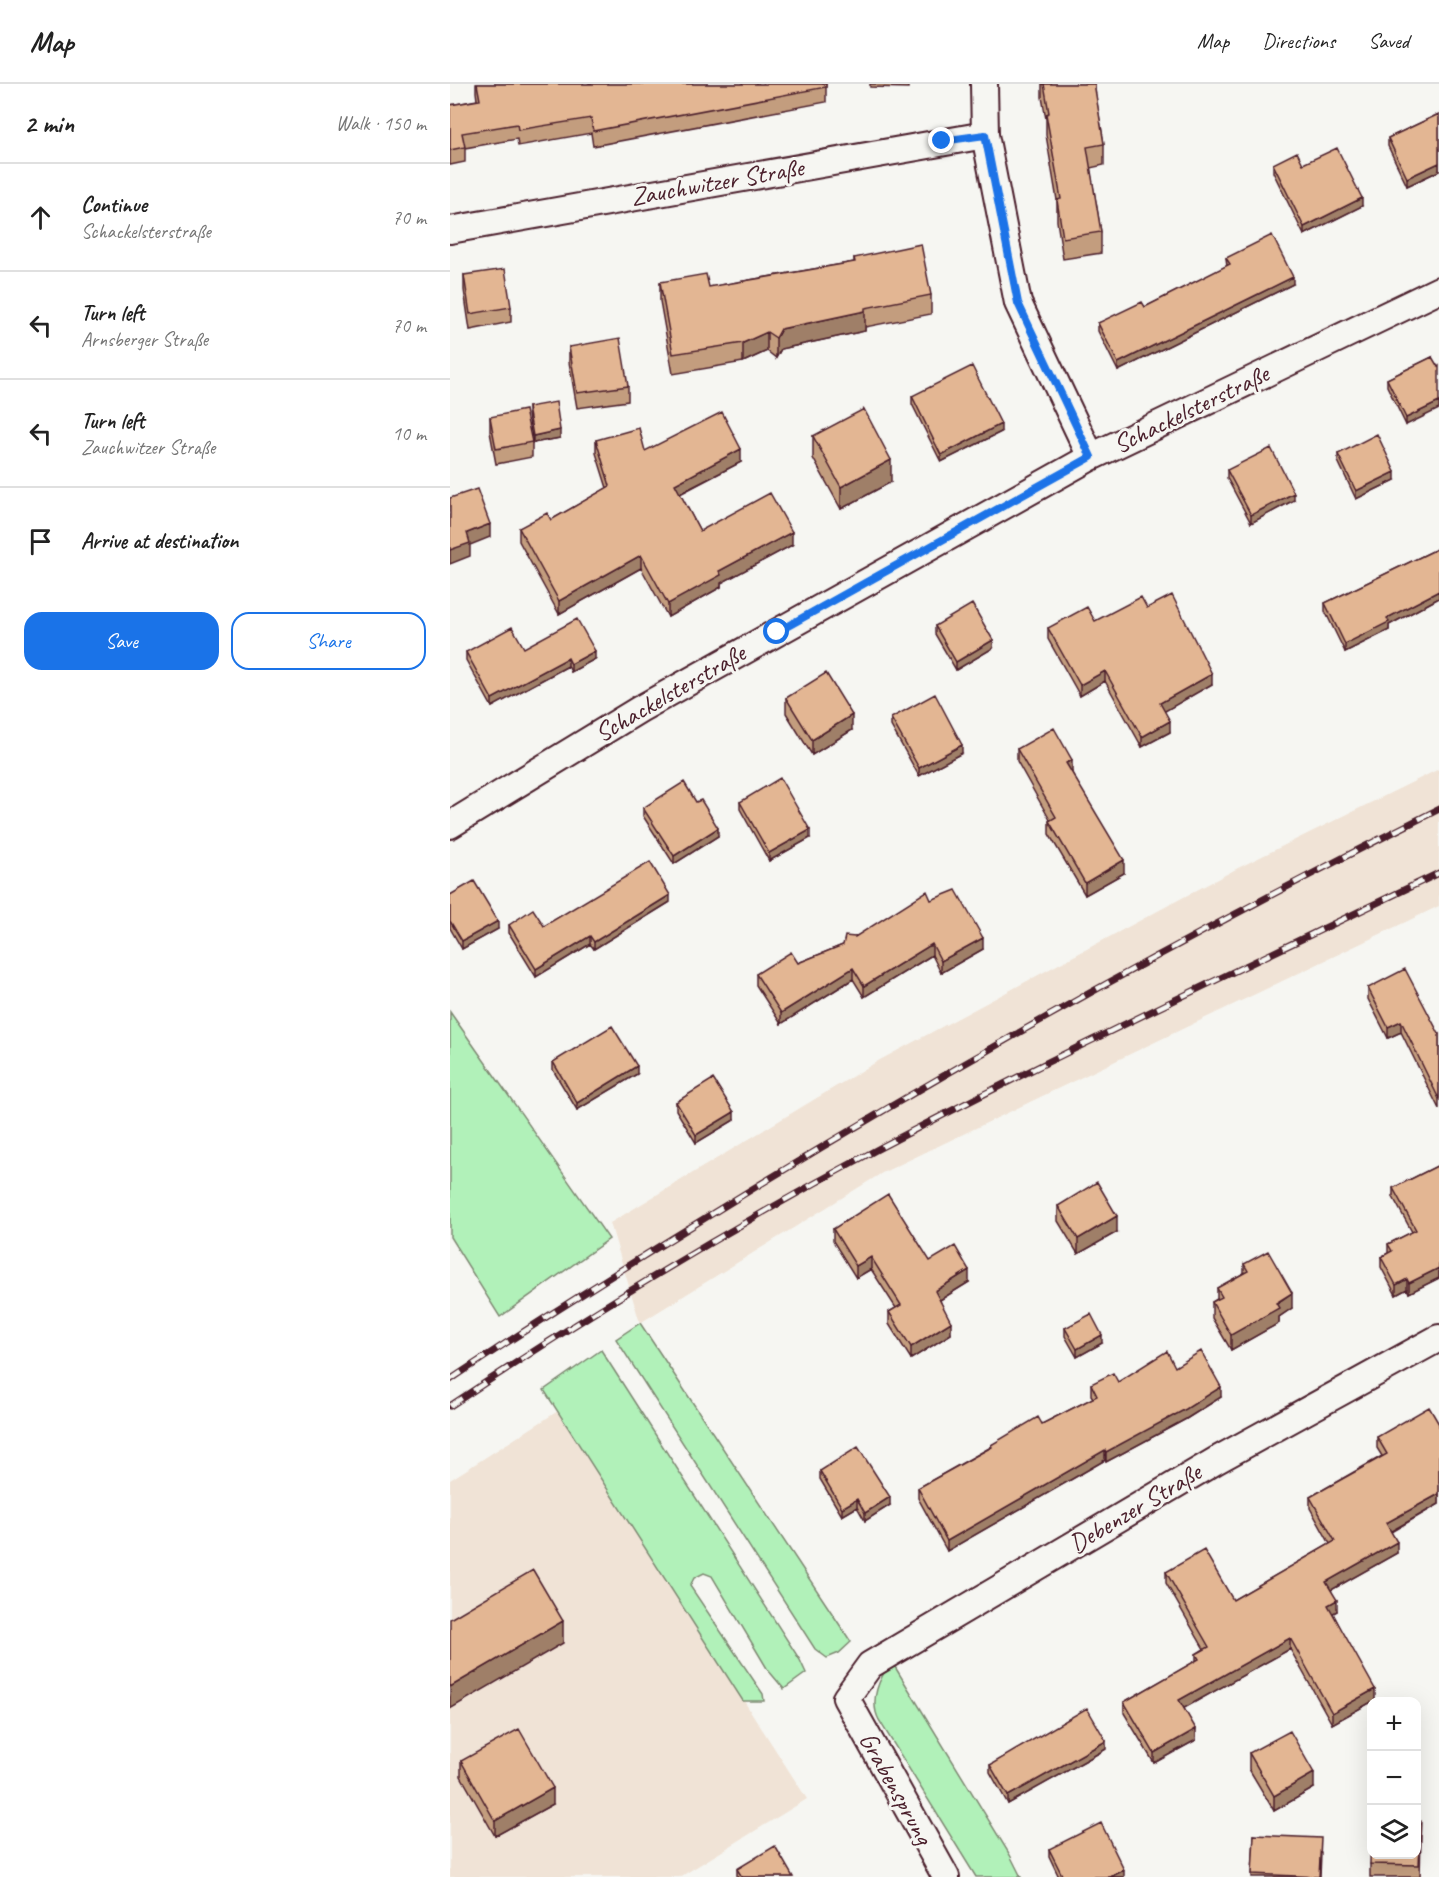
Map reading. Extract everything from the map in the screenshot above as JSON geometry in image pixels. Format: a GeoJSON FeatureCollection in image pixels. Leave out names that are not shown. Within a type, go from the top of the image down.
{"type":"FeatureCollection","features":[{"type":"Feature","properties":{"kind":"street"},"geometry":{"type":"LineString","coordinates":[[984,84],[985,135],[1018,303],[1091,457]]}},
{"type":"Feature","properties":{"kind":"street","name":"Zauchwitzer Straße"},"geometry":{"type":"LineString","coordinates":[[450,230],[985,135]]}},
{"type":"Feature","properties":{"kind":"street","name":"Schackelsterstraße"},"geometry":{"type":"LineString","coordinates":[[450,825],[640,709],[1091,457],[1439,291]]}},
{"type":"Feature","properties":{"kind":"street","name":"Debenzer Straße"},"geometry":{"type":"LineString","coordinates":[[846,1698],[870,1665],[1217,1460],[1439,1338]]}},
{"type":"Feature","properties":{"kind":"street","name":"Grabensprung"},"geometry":{"type":"LineString","coordinates":[[846,1698],[946,1877]]}},
{"type":"Feature","properties":{"kind":"shaded area"},"geometry":{"type":"Polygon","coordinates":[[[1439,769],[1439,906],[882,1173],[640,1323],[610,1223],[878,1061],[1238,868],[1439,769]]]}},
{"type":"Feature","properties":{"kind":"shaded area"},"geometry":{"type":"Polygon","coordinates":[[[558,1411],[807,1799],[680,1877],[450,1877],[450,1480],[558,1411]]]}},
{"type":"Feature","properties":{"kind":"green space"},"geometry":{"type":"Polygon","coordinates":[[[450,1012],[609,1239],[500,1317],[450,1237],[450,1012]]]}},
{"type":"Feature","properties":{"kind":"green space"},"geometry":{"type":"Polygon","coordinates":[[[640,1323],[851,1642],[839,1653],[827,1658],[815,1649],[616,1339],[640,1323]]]}},
{"type":"Feature","properties":{"kind":"green space"},"geometry":{"type":"Polygon","coordinates":[[[601,1350],[800,1660],[806,1673],[784,1689],[768,1670],[712,1576],[704,1573],[694,1578],[690,1586],[763,1694],[764,1701],[743,1701],[544,1390],[601,1350]]]}},
{"type":"Feature","properties":{"kind":"green space"},"geometry":{"type":"Polygon","coordinates":[[[892,1662],[1010,1855],[1021,1877],[976,1877],[879,1720],[875,1697],[883,1675],[892,1662]]]}},
{"type":"Feature","properties":{"kind":"building"},"geometry":{"type":"Polygon","coordinates":[[[477,84],[826,84],[826,87],[593,131],[591,118],[518,130],[517,124],[462,133],[465,147],[450,150],[450,105],[480,100],[477,84]]]}},
{"type":"Feature","properties":{"kind":"building"},"geometry":{"type":"Polygon","coordinates":[[[1044,84],[1095,84],[1104,144],[1087,147],[1101,232],[1063,238],[1057,200],[1061,199],[1046,114],[1049,113],[1044,84]]]}},
{"type":"Feature","properties":{"kind":"building"},"geometry":{"type":"Polygon","coordinates":[[[1439,114],[1439,163],[1407,178],[1388,138],[1439,114]]]}},
{"type":"Feature","properties":{"kind":"building"},"geometry":{"type":"Polygon","coordinates":[[[1337,148],[1362,198],[1304,227],[1273,164],[1297,152],[1303,164],[1337,148]]]}},
{"type":"Feature","properties":{"kind":"building"},"geometry":{"type":"Polygon","coordinates":[[[1272,235],[1293,277],[1118,363],[1098,323],[1142,302],[1145,307],[1230,264],[1226,258],[1272,235]]]}},
{"type":"Feature","properties":{"kind":"building"},"geometry":{"type":"Polygon","coordinates":[[[921,244],[931,295],[865,308],[865,311],[781,329],[776,338],[767,332],[743,343],[673,354],[660,282],[706,274],[709,287],[855,262],[854,258],[921,244]]]}},
{"type":"Feature","properties":{"kind":"building"},"geometry":{"type":"Polygon","coordinates":[[[505,269],[511,307],[470,314],[464,275],[505,269]]]}},
{"type":"Feature","properties":{"kind":"building"},"geometry":{"type":"Polygon","coordinates":[[[620,338],[628,386],[577,393],[569,347],[620,338]]]}},
{"type":"Feature","properties":{"kind":"building"},"geometry":{"type":"Polygon","coordinates":[[[1432,357],[1439,366],[1439,402],[1406,418],[1387,379],[1432,357]]]}},
{"type":"Feature","properties":{"kind":"building"},"geometry":{"type":"Polygon","coordinates":[[[972,366],[1001,424],[941,455],[912,396],[972,366]]]}},
{"type":"Feature","properties":{"kind":"building"},"geometry":{"type":"Polygon","coordinates":[[[556,402],[560,430],[533,436],[528,407],[556,402]]]}},
{"type":"Feature","properties":{"kind":"building"},"geometry":{"type":"Polygon","coordinates":[[[864,409],[891,460],[841,487],[813,436],[864,409]]]}},
{"type":"Feature","properties":{"kind":"building"},"geometry":{"type":"Polygon","coordinates":[[[525,410],[532,442],[496,449],[490,417],[525,410]]]}},
{"type":"Feature","properties":{"kind":"building"},"geometry":{"type":"Polygon","coordinates":[[[722,412],[741,449],[675,484],[700,531],[770,493],[792,532],[719,571],[721,575],[668,604],[641,555],[559,601],[519,528],[547,513],[551,520],[610,486],[596,440],[639,428],[645,451],[722,412]]]}},
{"type":"Feature","properties":{"kind":"building"},"geometry":{"type":"Polygon","coordinates":[[[1377,434],[1395,472],[1356,491],[1338,454],[1377,434]]]}},
{"type":"Feature","properties":{"kind":"building"},"geometry":{"type":"Polygon","coordinates":[[[1271,448],[1294,493],[1251,515],[1227,470],[1271,448]]]}},
{"type":"Feature","properties":{"kind":"building"},"geometry":{"type":"Polygon","coordinates":[[[477,489],[490,524],[467,533],[470,543],[450,550],[450,498],[477,489]]]}},
{"type":"Feature","properties":{"kind":"building"},"geometry":{"type":"Polygon","coordinates":[[[1439,548],[1439,591],[1387,618],[1389,622],[1345,644],[1325,603],[1439,548]]]}},
{"type":"Feature","properties":{"kind":"building"},"geometry":{"type":"Polygon","coordinates":[[[1172,595],[1212,674],[1160,703],[1170,721],[1142,737],[1105,671],[1080,685],[1048,628],[1087,607],[1095,621],[1141,597],[1147,608],[1172,595]]]}},
{"type":"Feature","properties":{"kind":"building"},"geometry":{"type":"Polygon","coordinates":[[[972,604],[993,640],[956,662],[935,626],[972,604]]]}},
{"type":"Feature","properties":{"kind":"building"},"geometry":{"type":"Polygon","coordinates":[[[577,619],[595,651],[571,664],[568,658],[492,699],[466,652],[512,627],[524,648],[577,619]]]}},
{"type":"Feature","properties":{"kind":"building"},"geometry":{"type":"Polygon","coordinates":[[[826,673],[852,715],[812,740],[786,698],[826,673]]]}},
{"type":"Feature","properties":{"kind":"building"},"geometry":{"type":"Polygon","coordinates":[[[935,694],[962,745],[919,768],[891,718],[935,694]]]}},
{"type":"Feature","properties":{"kind":"building"},"geometry":{"type":"Polygon","coordinates":[[[1054,728],[1072,760],[1066,763],[1124,860],[1085,883],[1049,821],[1056,817],[1017,749],[1054,728]]]}},
{"type":"Feature","properties":{"kind":"building"},"geometry":{"type":"Polygon","coordinates":[[[780,778],[810,830],[769,853],[740,802],[780,778]]]}},
{"type":"Feature","properties":{"kind":"building"},"geometry":{"type":"Polygon","coordinates":[[[684,782],[696,802],[701,800],[718,828],[674,856],[643,808],[684,782]]]}},
{"type":"Feature","properties":{"kind":"building"},"geometry":{"type":"Polygon","coordinates":[[[650,862],[670,895],[594,942],[590,936],[536,969],[509,925],[533,909],[544,926],[650,862]]]}},
{"type":"Feature","properties":{"kind":"building"},"geometry":{"type":"Polygon","coordinates":[[[474,881],[498,921],[462,941],[450,921],[450,895],[474,881]]]}},
{"type":"Feature","properties":{"kind":"building"},"geometry":{"type":"Polygon","coordinates":[[[956,890],[983,938],[941,961],[932,944],[864,986],[853,968],[781,1013],[756,974],[791,952],[798,963],[843,945],[845,936],[855,937],[927,891],[931,900],[956,890]]]}},
{"type":"Feature","properties":{"kind":"building"},"geometry":{"type":"Polygon","coordinates":[[[1405,969],[1439,1034],[1439,1099],[1401,1021],[1388,1027],[1368,988],[1405,969]]]}},
{"type":"Feature","properties":{"kind":"building"},"geometry":{"type":"Polygon","coordinates":[[[612,1026],[637,1066],[577,1103],[553,1062],[612,1026]]]}},
{"type":"Feature","properties":{"kind":"building"},"geometry":{"type":"Polygon","coordinates":[[[713,1079],[734,1112],[696,1135],[676,1102],[713,1079]]]}},
{"type":"Feature","properties":{"kind":"building"},"geometry":{"type":"Polygon","coordinates":[[[1439,1165],[1439,1268],[1409,1283],[1407,1279],[1396,1285],[1381,1257],[1392,1251],[1388,1244],[1416,1230],[1393,1188],[1439,1165]]]}},
{"type":"Feature","properties":{"kind":"building"},"geometry":{"type":"Polygon","coordinates":[[[1097,1182],[1117,1216],[1078,1239],[1058,1206],[1097,1182]]]}},
{"type":"Feature","properties":{"kind":"building"},"geometry":{"type":"Polygon","coordinates":[[[888,1194],[930,1261],[955,1246],[969,1270],[935,1291],[951,1322],[911,1347],[889,1312],[901,1305],[871,1257],[856,1266],[833,1229],[888,1194]]]}},
{"type":"Feature","properties":{"kind":"building"},"geometry":{"type":"Polygon","coordinates":[[[1268,1251],[1292,1293],[1276,1303],[1279,1308],[1231,1335],[1212,1302],[1222,1297],[1217,1288],[1248,1271],[1244,1264],[1268,1251]]]}},
{"type":"Feature","properties":{"kind":"building"},"geometry":{"type":"Polygon","coordinates":[[[1091,1314],[1102,1335],[1077,1349],[1065,1328],[1091,1314]]]}},
{"type":"Feature","properties":{"kind":"building"},"geometry":{"type":"Polygon","coordinates":[[[1167,1351],[1175,1367],[1201,1351],[1221,1387],[1186,1409],[1106,1452],[1105,1450],[947,1541],[918,1488],[992,1447],[991,1445],[1038,1417],[1042,1424],[1097,1396],[1091,1384],[1113,1373],[1118,1382],[1167,1351]]]}},
{"type":"Feature","properties":{"kind":"building"},"geometry":{"type":"Polygon","coordinates":[[[1429,1407],[1439,1424],[1439,1494],[1386,1523],[1397,1542],[1326,1582],[1337,1600],[1328,1605],[1375,1689],[1332,1713],[1290,1638],[1179,1700],[1196,1729],[1154,1753],[1124,1702],[1199,1659],[1196,1654],[1209,1647],[1166,1572],[1204,1550],[1233,1600],[1335,1541],[1310,1497],[1387,1454],[1377,1437],[1429,1407]]]}},
{"type":"Feature","properties":{"kind":"building"},"geometry":{"type":"Polygon","coordinates":[[[858,1447],[890,1497],[865,1513],[857,1499],[842,1508],[820,1471],[858,1447]]]}},
{"type":"Feature","properties":{"kind":"building"},"geometry":{"type":"Polygon","coordinates":[[[533,1570],[563,1621],[450,1687],[450,1619],[533,1570]]]}},
{"type":"Feature","properties":{"kind":"building"},"geometry":{"type":"Polygon","coordinates":[[[1087,1708],[1106,1741],[1008,1796],[990,1765],[1087,1708]]]}},
{"type":"Feature","properties":{"kind":"building"},"geometry":{"type":"Polygon","coordinates":[[[519,1729],[553,1788],[495,1821],[461,1761],[519,1729]]]}},
{"type":"Feature","properties":{"kind":"building"},"geometry":{"type":"Polygon","coordinates":[[[1290,1731],[1314,1773],[1274,1796],[1249,1753],[1290,1731]]]}},
{"type":"Feature","properties":{"kind":"building"},"geometry":{"type":"Polygon","coordinates":[[[1101,1823],[1124,1870],[1110,1877],[1063,1877],[1049,1849],[1101,1823]]]}},
{"type":"Feature","properties":{"kind":"building"},"geometry":{"type":"Polygon","coordinates":[[[1254,1835],[1321,1838],[1319,1877],[1252,1874],[1254,1835]]]}},
{"type":"Feature","properties":{"kind":"building"},"geometry":{"type":"Polygon","coordinates":[[[775,1846],[793,1877],[742,1877],[737,1869],[775,1846]]]}},
{"type":"Feature","properties":{"kind":"building"},"geometry":{"type":"Polygon","coordinates":[[[1370,1859],[1419,1859],[1419,1865],[1370,1864],[1370,1859]]]}},
{"type":"Feature","properties":{"kind":"railway"},"geometry":{"type":"LineString","coordinates":[[450,1380],[664,1243],[909,1096],[1171,948],[1439,809]]}},
{"type":"Feature","properties":{"kind":"railway"},"geometry":{"type":"LineString","coordinates":[[450,1406],[554,1338],[660,1273],[876,1150],[1086,1043],[1439,873]]}},
{"type":"Feature","properties":{"kind":"route"},"geometry":{"type":"LineString","coordinates":[[777,632],[1091,457],[1018,303],[985,135],[942,141]]}}]}
